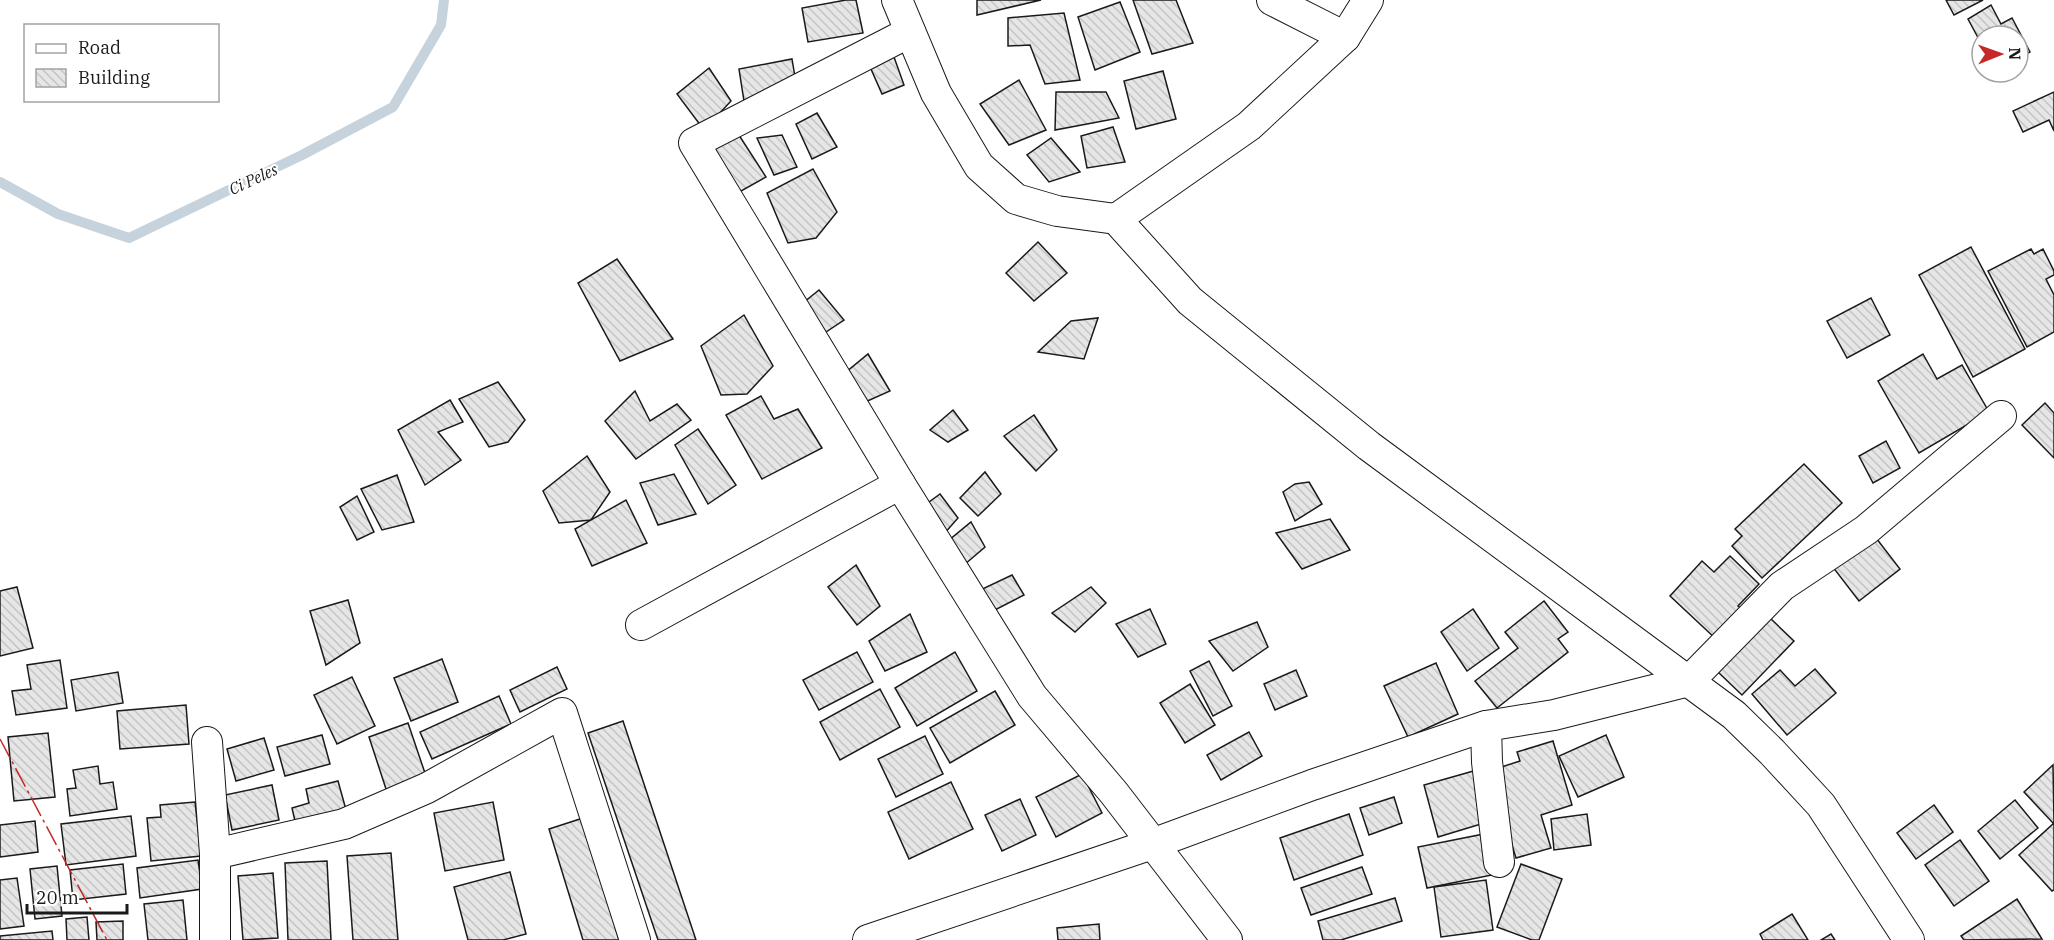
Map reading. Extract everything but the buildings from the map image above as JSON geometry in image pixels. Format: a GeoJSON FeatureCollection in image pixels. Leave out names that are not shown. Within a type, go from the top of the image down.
{"type":"FeatureCollection","features":[{"type":"Feature","properties":{"kind":"street"},"geometry":{"type":"LineString","coordinates":[[897,0],[936,93],[979,166],[1016,199],[1057,211],[1116,219],[1190,301],[1369,447],[1734,715],[1821,805],[1909,940]]}},
{"type":"Feature","properties":{"kind":"street"},"geometry":{"type":"LineString","coordinates":[[1272,0],[1345,37]]}},
{"type":"Feature","properties":{"kind":"street"},"geometry":{"type":"LineString","coordinates":[[1116,219],[1249,126],[1345,37],[1368,0]]}},
{"type":"Feature","properties":{"kind":"street"},"geometry":{"type":"LineString","coordinates":[[910,32],[694,143],[900,484],[1032,696],[1114,793],[1227,940]]}},
{"type":"Feature","properties":{"kind":"street"},"geometry":{"type":"LineString","coordinates":[[868,940],[1152,844],[1311,785],[1486,726],[1554,715],[1689,681],[1782,586],[1866,530],[2001,416]]}},
{"type":"Feature","properties":{"kind":"street"},"geometry":{"type":"LineString","coordinates":[[641,625],[900,484]]}},
{"type":"Feature","properties":{"kind":"street"},"geometry":{"type":"LineString","coordinates":[[215,854],[344,824],[427,788],[562,713],[634,940]]}},
{"type":"Feature","properties":{"kind":"street"},"geometry":{"type":"LineString","coordinates":[[1486,726],[1486,762],[1499,862]]}},
{"type":"Feature","properties":{"kind":"street"},"geometry":{"type":"LineString","coordinates":[[207,742],[215,854],[215,940]]}},
{"type":"Feature","properties":{"kind":"waterway","name":"Ci Peles"},"geometry":{"type":"LineString","coordinates":[[0,182],[58,214],[129,238],[302,155],[393,107],[441,25],[444,0]]}},
{"type":"Feature","properties":{"kind":"power"},"geometry":{"type":"LineString","coordinates":[[0,739],[107,940]]}}]}
